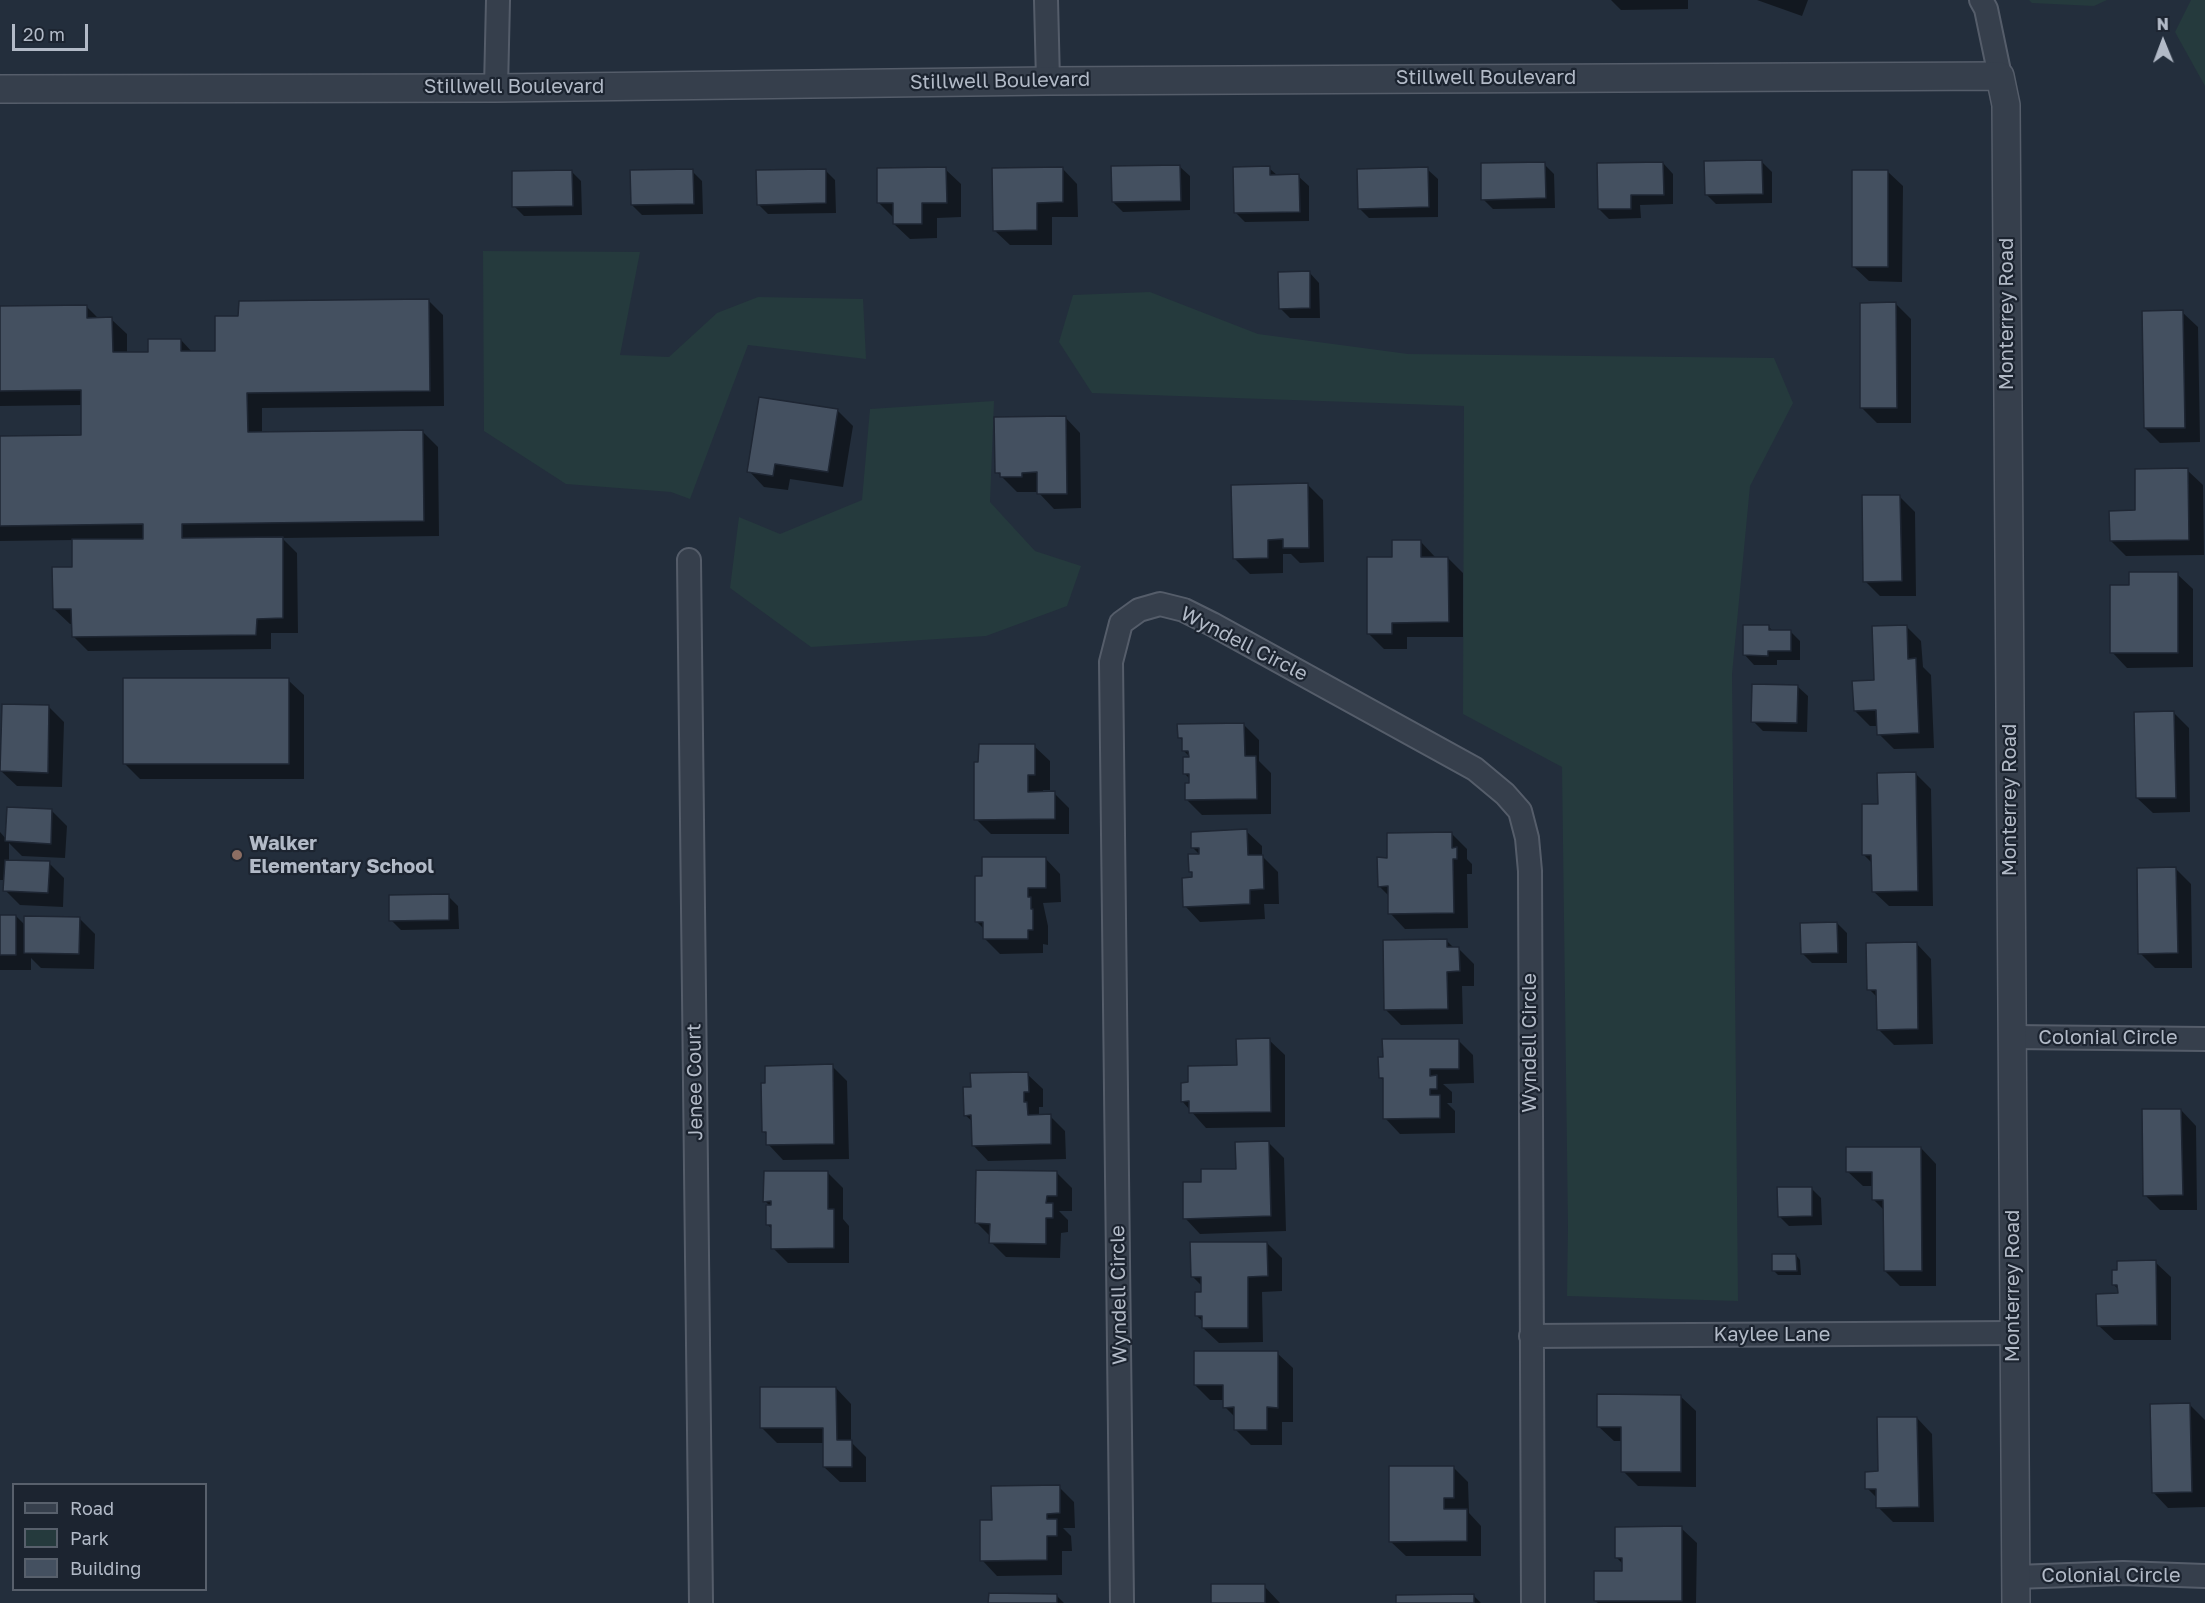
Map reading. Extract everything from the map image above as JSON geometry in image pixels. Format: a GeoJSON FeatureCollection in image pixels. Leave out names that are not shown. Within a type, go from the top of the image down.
{"type":"FeatureCollection","features":[{"type":"Feature","properties":{"kind":"street"},"geometry":{"type":"LineString","coordinates":[[496,88],[498,0]]}},
{"type":"Feature","properties":{"kind":"street"},"geometry":{"type":"LineString","coordinates":[[1046,0],[1048,81]]}},
{"type":"Feature","properties":{"kind":"street","name":"Monterrey Road"},"geometry":{"type":"LineString","coordinates":[[1981,0],[1986,9],[2006,105],[2016,1590]]}},
{"type":"Feature","properties":{"kind":"street","name":"Stillwell Boulevard"},"geometry":{"type":"LineString","coordinates":[[0,89],[496,88],[1048,81],[2000,76]]}},
{"type":"Feature","properties":{"kind":"street","name":"Jenee Court"},"geometry":{"type":"LineString","coordinates":[[689,560],[701,1603]]}},
{"type":"Feature","properties":{"kind":"street","name":"Wyndell Circle"},"geometry":{"type":"LineString","coordinates":[[1122,1603],[1111,662],[1121,623],[1139,610],[1160,604],[1184,610],[1212,624],[1475,769],[1505,794],[1520,812],[1527,838],[1530,871],[1533,1603]]}},
{"type":"Feature","properties":{"kind":"street","name":"Colonial Circle"},"geometry":{"type":"LineString","coordinates":[[2012,1037],[2205,1039]]}},
{"type":"Feature","properties":{"kind":"street","name":"Kaylee Lane"},"geometry":{"type":"LineString","coordinates":[[1531,1336],[2014,1333]]}},
{"type":"Feature","properties":{"kind":"street","name":"Colonial Circle"},"geometry":{"type":"LineString","coordinates":[[2016,1590],[2123,1573],[2205,1576]]}},
{"type":"Feature","properties":{"kind":"green space"},"geometry":{"type":"Polygon","coordinates":[[[2029,0],[2107,0],[2094,6],[2032,3],[2029,0]]]}},
{"type":"Feature","properties":{"kind":"green space"},"geometry":{"type":"Polygon","coordinates":[[[2191,0],[2205,0],[2205,86],[2175,32],[2191,0]]]}},
{"type":"Feature","properties":{"kind":"green space"},"geometry":{"type":"Polygon","coordinates":[[[483,251],[640,252],[620,355],[669,357],[717,313],[758,297],[863,299],[866,359],[748,345],[690,499],[671,492],[566,484],[484,431],[483,251]]]}},
{"type":"Feature","properties":{"kind":"green space"},"geometry":{"type":"Polygon","coordinates":[[[1150,292],[1258,334],[1408,354],[1774,358],[1793,403],[1750,486],[1732,674],[1738,1301],[1567,1296],[1562,767],[1463,714],[1464,406],[1092,393],[1059,342],[1073,295],[1150,292]]]}},
{"type":"Feature","properties":{"kind":"green space"},"geometry":{"type":"Polygon","coordinates":[[[994,401],[990,502],[1035,551],[1081,566],[1067,606],[986,636],[811,647],[730,588],[739,517],[780,534],[862,500],[870,409],[994,401]]]}},
{"type":"Feature","properties":{"kind":"building"},"geometry":{"type":"Polygon","coordinates":[[[1762,160],[1763,194],[1705,195],[1704,161],[1762,160]]]}},
{"type":"Feature","properties":{"kind":"building"},"geometry":{"type":"Polygon","coordinates":[[[1545,162],[1546,198],[1481,200],[1481,163],[1545,162]]]}},
{"type":"Feature","properties":{"kind":"building"},"geometry":{"type":"Polygon","coordinates":[[[1663,162],[1664,195],[1631,195],[1631,209],[1598,209],[1597,163],[1663,162]]]}},
{"type":"Feature","properties":{"kind":"building"},"geometry":{"type":"Polygon","coordinates":[[[1180,165],[1181,201],[1112,202],[1111,166],[1180,165]]]}},
{"type":"Feature","properties":{"kind":"building"},"geometry":{"type":"Polygon","coordinates":[[[1270,166],[1270,175],[1299,174],[1300,212],[1234,213],[1233,167],[1270,166]]]}},
{"type":"Feature","properties":{"kind":"building"},"geometry":{"type":"Polygon","coordinates":[[[946,167],[947,203],[922,203],[922,224],[893,224],[893,203],[877,203],[877,168],[946,167]]]}},
{"type":"Feature","properties":{"kind":"building"},"geometry":{"type":"Polygon","coordinates":[[[1063,167],[1063,202],[1037,203],[1037,230],[993,231],[992,168],[1063,167]]]}},
{"type":"Feature","properties":{"kind":"building"},"geometry":{"type":"Polygon","coordinates":[[[1428,167],[1429,207],[1358,209],[1357,169],[1428,167]]]}},
{"type":"Feature","properties":{"kind":"building"},"geometry":{"type":"Polygon","coordinates":[[[693,169],[694,204],[631,205],[630,170],[693,169]]]}},
{"type":"Feature","properties":{"kind":"building"},"geometry":{"type":"Polygon","coordinates":[[[826,169],[826,203],[757,205],[756,170],[826,169]]]}},
{"type":"Feature","properties":{"kind":"building"},"geometry":{"type":"Polygon","coordinates":[[[572,170],[573,206],[512,207],[512,171],[572,170]]]}},
{"type":"Feature","properties":{"kind":"building"},"geometry":{"type":"Polygon","coordinates":[[[1852,170],[1888,170],[1888,267],[1852,267],[1852,170]]]}},
{"type":"Feature","properties":{"kind":"building"},"geometry":{"type":"Polygon","coordinates":[[[1310,271],[1310,308],[1279,309],[1278,272],[1310,271]]]}},
{"type":"Feature","properties":{"kind":"building"},"geometry":{"type":"Polygon","coordinates":[[[429,299],[430,391],[247,393],[248,432],[423,430],[424,521],[182,524],[182,538],[283,537],[283,618],[257,619],[256,635],[72,637],[71,609],[53,609],[52,567],[72,567],[72,539],[143,539],[143,524],[0,526],[0,436],[81,435],[81,390],[0,391],[0,306],[87,305],[87,318],[112,317],[113,352],[148,352],[148,339],[181,339],[181,351],[215,351],[215,316],[238,316],[239,301],[429,299]]]}},
{"type":"Feature","properties":{"kind":"building"},"geometry":{"type":"Polygon","coordinates":[[[1896,302],[1897,408],[1860,408],[1860,303],[1896,302]]]}},
{"type":"Feature","properties":{"kind":"building"},"geometry":{"type":"Polygon","coordinates":[[[2183,310],[2185,428],[2144,428],[2142,311],[2183,310]]]}},
{"type":"Feature","properties":{"kind":"building"},"geometry":{"type":"Polygon","coordinates":[[[759,397],[838,409],[828,472],[775,464],[773,476],[747,472],[759,397]]]}},
{"type":"Feature","properties":{"kind":"building"},"geometry":{"type":"Polygon","coordinates":[[[1066,416],[1067,494],[1037,494],[1037,472],[1022,473],[1022,477],[1000,477],[1000,473],[995,473],[994,417],[1066,416]]]}},
{"type":"Feature","properties":{"kind":"building"},"geometry":{"type":"Polygon","coordinates":[[[2188,468],[2189,540],[2110,541],[2109,511],[2135,510],[2135,469],[2188,468]]]}},
{"type":"Feature","properties":{"kind":"building"},"geometry":{"type":"Polygon","coordinates":[[[1308,483],[1309,548],[1283,548],[1283,539],[1268,540],[1268,558],[1233,559],[1231,485],[1308,483]]]}},
{"type":"Feature","properties":{"kind":"building"},"geometry":{"type":"Polygon","coordinates":[[[1862,495],[1900,495],[1902,581],[1863,582],[1862,495]]]}},
{"type":"Feature","properties":{"kind":"building"},"geometry":{"type":"Polygon","coordinates":[[[1392,540],[1421,540],[1421,557],[1448,557],[1449,622],[1392,623],[1392,634],[1367,634],[1367,557],[1392,557],[1392,540]]]}},
{"type":"Feature","properties":{"kind":"building"},"geometry":{"type":"Polygon","coordinates":[[[2129,572],[2178,572],[2178,653],[2110,653],[2110,585],[2129,585],[2129,572]]]}},
{"type":"Feature","properties":{"kind":"building"},"geometry":{"type":"Polygon","coordinates":[[[1743,625],[1769,625],[1769,630],[1791,630],[1791,651],[1768,651],[1768,656],[1743,655],[1743,625]]]}},
{"type":"Feature","properties":{"kind":"building"},"geometry":{"type":"Polygon","coordinates":[[[1907,625],[1908,659],[1916,658],[1919,733],[1877,735],[1876,710],[1854,711],[1852,681],[1874,680],[1872,626],[1907,625]]]}},
{"type":"Feature","properties":{"kind":"building"},"geometry":{"type":"Polygon","coordinates":[[[123,678],[289,678],[289,764],[123,764],[123,678]]]}},
{"type":"Feature","properties":{"kind":"building"},"geometry":{"type":"Polygon","coordinates":[[[1752,684],[1798,685],[1797,723],[1751,722],[1752,684]]]}},
{"type":"Feature","properties":{"kind":"building"},"geometry":{"type":"Polygon","coordinates":[[[2,704],[49,705],[48,773],[0,771],[2,704]]]}},
{"type":"Feature","properties":{"kind":"building"},"geometry":{"type":"Polygon","coordinates":[[[2174,711],[2176,798],[2136,798],[2134,712],[2174,711]]]}},
{"type":"Feature","properties":{"kind":"building"},"geometry":{"type":"Polygon","coordinates":[[[1244,723],[1245,756],[1256,756],[1257,799],[1185,800],[1185,783],[1189,783],[1189,774],[1183,774],[1183,757],[1189,757],[1188,751],[1182,751],[1182,738],[1178,738],[1177,724],[1244,723]]]}},
{"type":"Feature","properties":{"kind":"building"},"geometry":{"type":"Polygon","coordinates":[[[979,744],[1035,744],[1035,775],[1028,775],[1028,792],[1055,791],[1055,819],[974,820],[974,762],[978,762],[979,744]]]}},
{"type":"Feature","properties":{"kind":"building"},"geometry":{"type":"Polygon","coordinates":[[[1916,772],[1918,891],[1872,892],[1871,855],[1862,855],[1862,804],[1878,804],[1877,773],[1916,772]]]}},
{"type":"Feature","properties":{"kind":"building"},"geometry":{"type":"Polygon","coordinates":[[[7,807],[52,809],[51,844],[5,841],[7,807]]]}},
{"type":"Feature","properties":{"kind":"building"},"geometry":{"type":"Polygon","coordinates":[[[1247,829],[1248,855],[1263,855],[1264,889],[1250,890],[1250,904],[1183,907],[1182,878],[1192,877],[1192,872],[1189,872],[1188,854],[1199,854],[1199,848],[1191,848],[1191,832],[1247,829]]]}},
{"type":"Feature","properties":{"kind":"building"},"geometry":{"type":"Polygon","coordinates":[[[1452,832],[1452,848],[1457,847],[1457,859],[1453,859],[1454,913],[1388,914],[1388,886],[1378,887],[1377,857],[1387,858],[1387,833],[1452,832]]]}},
{"type":"Feature","properties":{"kind":"building"},"geometry":{"type":"Polygon","coordinates":[[[982,857],[1046,857],[1046,888],[1028,888],[1028,897],[1031,897],[1031,909],[1033,909],[1033,930],[1028,930],[1028,939],[983,939],[983,922],[975,922],[975,876],[982,876],[982,857]]]}},
{"type":"Feature","properties":{"kind":"building"},"geometry":{"type":"Polygon","coordinates":[[[5,860],[50,861],[48,893],[3,891],[5,860]]]}},
{"type":"Feature","properties":{"kind":"building"},"geometry":{"type":"Polygon","coordinates":[[[2176,867],[2178,953],[2138,954],[2137,868],[2176,867]]]}},
{"type":"Feature","properties":{"kind":"building"},"geometry":{"type":"Polygon","coordinates":[[[449,894],[449,920],[389,921],[389,895],[449,894]]]}},
{"type":"Feature","properties":{"kind":"building"},"geometry":{"type":"Polygon","coordinates":[[[0,915],[16,915],[16,955],[0,955],[0,915]]]}},
{"type":"Feature","properties":{"kind":"building"},"geometry":{"type":"Polygon","coordinates":[[[24,916],[80,917],[79,954],[24,953],[24,916]]]}},
{"type":"Feature","properties":{"kind":"building"},"geometry":{"type":"Polygon","coordinates":[[[1837,922],[1838,953],[1801,954],[1800,923],[1837,922]]]}},
{"type":"Feature","properties":{"kind":"building"},"geometry":{"type":"Polygon","coordinates":[[[1447,939],[1447,947],[1459,947],[1460,971],[1447,972],[1448,1009],[1384,1010],[1383,940],[1447,939]]]}},
{"type":"Feature","properties":{"kind":"building"},"geometry":{"type":"Polygon","coordinates":[[[1917,942],[1918,1029],[1877,1030],[1876,990],[1867,990],[1866,943],[1917,942]]]}},
{"type":"Feature","properties":{"kind":"building"},"geometry":{"type":"Polygon","coordinates":[[[1270,1038],[1271,1112],[1189,1113],[1189,1101],[1181,1102],[1181,1083],[1188,1082],[1188,1066],[1237,1065],[1236,1039],[1270,1038]]]}},
{"type":"Feature","properties":{"kind":"building"},"geometry":{"type":"Polygon","coordinates":[[[1382,1039],[1459,1039],[1459,1069],[1430,1069],[1430,1076],[1437,1075],[1437,1089],[1430,1089],[1430,1095],[1440,1095],[1440,1118],[1383,1119],[1383,1078],[1379,1078],[1378,1057],[1383,1057],[1382,1039]]]}},
{"type":"Feature","properties":{"kind":"building"},"geometry":{"type":"Polygon","coordinates":[[[833,1064],[834,1144],[766,1145],[766,1132],[762,1132],[761,1083],[765,1083],[765,1066],[833,1064]]]}},
{"type":"Feature","properties":{"kind":"building"},"geometry":{"type":"Polygon","coordinates":[[[1028,1072],[1029,1092],[1024,1092],[1024,1102],[1027,1102],[1028,1115],[1051,1114],[1051,1144],[972,1146],[971,1115],[964,1116],[963,1087],[971,1087],[970,1073],[1028,1072]]]}},
{"type":"Feature","properties":{"kind":"building"},"geometry":{"type":"Polygon","coordinates":[[[2142,1109],[2181,1109],[2183,1195],[2143,1196],[2142,1109]]]}},
{"type":"Feature","properties":{"kind":"building"},"geometry":{"type":"Polygon","coordinates":[[[1269,1141],[1271,1216],[1183,1219],[1183,1182],[1201,1182],[1201,1169],[1236,1169],[1235,1142],[1269,1141]]]}},
{"type":"Feature","properties":{"kind":"building"},"geometry":{"type":"Polygon","coordinates":[[[1846,1147],[1921,1147],[1922,1271],[1884,1271],[1883,1200],[1872,1200],[1872,1172],[1846,1172],[1846,1147]]]}},
{"type":"Feature","properties":{"kind":"building"},"geometry":{"type":"Polygon","coordinates":[[[976,1170],[1057,1171],[1057,1196],[1047,1196],[1046,1203],[1053,1203],[1053,1218],[1046,1218],[1046,1244],[989,1243],[990,1224],[975,1223],[976,1170]]]}},
{"type":"Feature","properties":{"kind":"building"},"geometry":{"type":"Polygon","coordinates":[[[764,1171],[828,1171],[828,1209],[834,1209],[834,1248],[771,1249],[771,1225],[766,1225],[766,1205],[771,1205],[771,1201],[763,1202],[764,1171]]]}},
{"type":"Feature","properties":{"kind":"building"},"geometry":{"type":"Polygon","coordinates":[[[1777,1187],[1812,1187],[1812,1216],[1778,1217],[1777,1187]]]}},
{"type":"Feature","properties":{"kind":"building"},"geometry":{"type":"Polygon","coordinates":[[[1190,1242],[1267,1242],[1268,1276],[1248,1277],[1248,1328],[1202,1328],[1202,1316],[1195,1316],[1195,1292],[1201,1292],[1201,1277],[1191,1277],[1190,1242]]]}},
{"type":"Feature","properties":{"kind":"building"},"geometry":{"type":"Polygon","coordinates":[[[1772,1254],[1796,1254],[1797,1271],[1772,1271],[1772,1254]]]}},
{"type":"Feature","properties":{"kind":"building"},"geometry":{"type":"Polygon","coordinates":[[[2156,1260],[2157,1325],[2097,1326],[2096,1294],[2118,1293],[2117,1285],[2112,1285],[2112,1270],[2117,1270],[2117,1261],[2156,1260]]]}},
{"type":"Feature","properties":{"kind":"building"},"geometry":{"type":"Polygon","coordinates":[[[1194,1351],[1278,1351],[1278,1408],[1267,1407],[1267,1430],[1234,1430],[1234,1407],[1223,1408],[1223,1385],[1194,1385],[1194,1351]]]}},
{"type":"Feature","properties":{"kind":"building"},"geometry":{"type":"Polygon","coordinates":[[[760,1387],[836,1387],[837,1440],[852,1440],[852,1467],[823,1467],[823,1428],[760,1428],[760,1387]]]}},
{"type":"Feature","properties":{"kind":"building"},"geometry":{"type":"Polygon","coordinates":[[[1597,1394],[1681,1395],[1681,1472],[1621,1472],[1621,1427],[1597,1427],[1597,1394]]]}},
{"type":"Feature","properties":{"kind":"building"},"geometry":{"type":"Polygon","coordinates":[[[2190,1403],[2192,1492],[2152,1493],[2150,1404],[2190,1403]]]}},
{"type":"Feature","properties":{"kind":"building"},"geometry":{"type":"Polygon","coordinates":[[[1877,1417],[1917,1417],[1919,1507],[1876,1508],[1876,1489],[1865,1489],[1865,1472],[1878,1471],[1877,1417]]]}},
{"type":"Feature","properties":{"kind":"building"},"geometry":{"type":"Polygon","coordinates":[[[1389,1466],[1454,1466],[1454,1498],[1444,1498],[1444,1509],[1467,1509],[1467,1541],[1389,1542],[1389,1466]]]}},
{"type":"Feature","properties":{"kind":"building"},"geometry":{"type":"Polygon","coordinates":[[[1060,1485],[1060,1513],[1047,1514],[1047,1519],[1057,1519],[1057,1536],[1047,1536],[1047,1560],[980,1561],[980,1520],[992,1520],[991,1486],[1060,1485]]]}},
{"type":"Feature","properties":{"kind":"building"},"geometry":{"type":"Polygon","coordinates":[[[1682,1526],[1682,1601],[1594,1601],[1594,1571],[1622,1571],[1622,1558],[1615,1558],[1615,1527],[1682,1526]]]}},
{"type":"Feature","properties":{"kind":"building"},"geometry":{"type":"Polygon","coordinates":[[[1211,1584],[1265,1584],[1265,1603],[1211,1603],[1211,1584]]]}},
{"type":"Feature","properties":{"kind":"building"},"geometry":{"type":"Polygon","coordinates":[[[989,1593],[1057,1594],[1057,1603],[988,1603],[989,1593]]]}},
{"type":"Feature","properties":{"kind":"building"},"geometry":{"type":"Polygon","coordinates":[[[1474,1594],[1474,1603],[1396,1603],[1396,1595],[1474,1594]]]}},
{"type":"Feature","properties":{"kind":"place","name":"Walker Elementary School"},"geometry":{"type":"Point","coordinates":[237,855]}}]}
